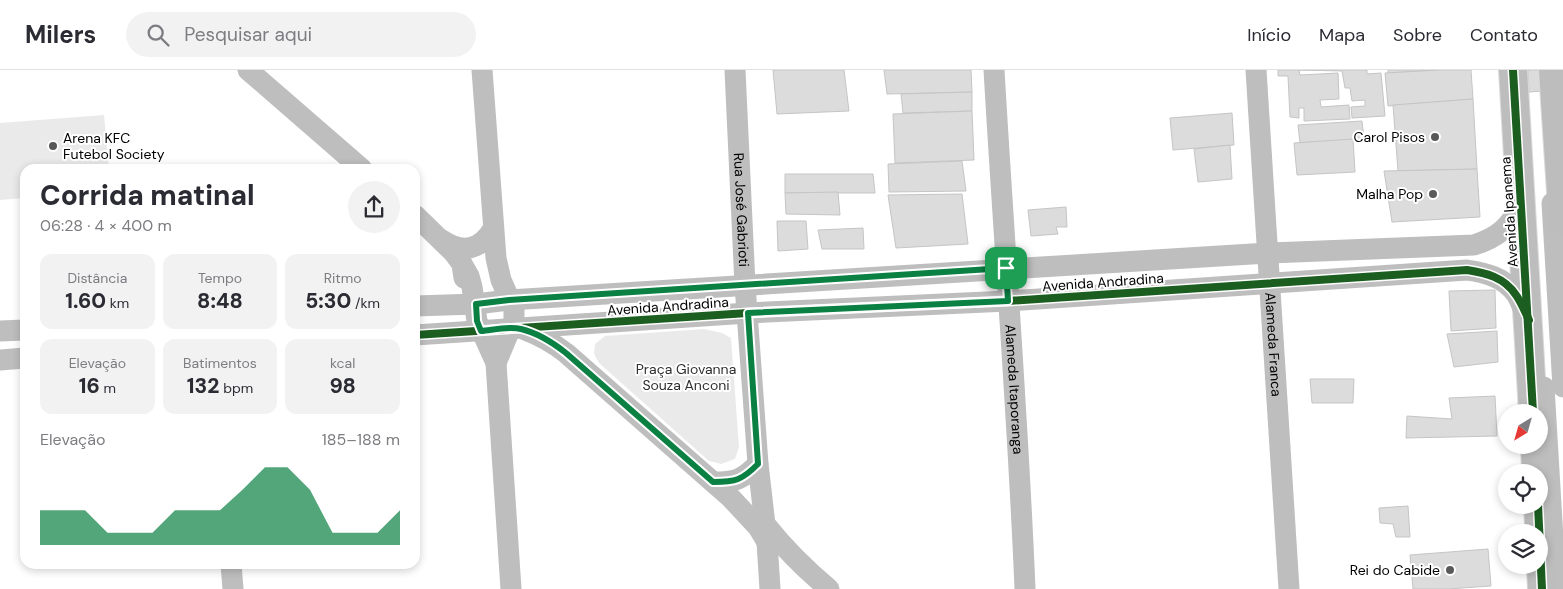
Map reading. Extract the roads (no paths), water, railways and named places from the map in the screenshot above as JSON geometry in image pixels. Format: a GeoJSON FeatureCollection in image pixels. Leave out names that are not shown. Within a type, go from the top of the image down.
{"type":"FeatureCollection","features":[{"type":"Feature","properties":{"kind":"main road","name":"Avenida Ipanema"},"geometry":{"type":"LineString","coordinates":[[1513,70],[1533,404]]}},
{"type":"Feature","properties":{"kind":"main road"},"geometry":{"type":"LineString","coordinates":[[1554,70],[1563,222]]}},
{"type":"Feature","properties":{"kind":"main road"},"geometry":{"type":"LineString","coordinates":[[1538,514],[1542,589]]}},
{"type":"Feature","properties":{"kind":"street"},"geometry":{"type":"LineString","coordinates":[[248,70],[356,164]]}},
{"type":"Feature","properties":{"kind":"street"},"geometry":{"type":"LineString","coordinates":[[482,70],[493,229],[498,270],[514,309],[516,328],[496,362]]}},
{"type":"Feature","properties":{"kind":"street","name":"Rua José Gabrioti"},"geometry":{"type":"LineString","coordinates":[[736,70],[745,285],[758,464],[770,589]]}},
{"type":"Feature","properties":{"kind":"street","name":"Alameda Itaporanga"},"geometry":{"type":"LineString","coordinates":[[994,70],[1020,468],[1025,589]]}},
{"type":"Feature","properties":{"kind":"street","name":"Alameda Franca"},"geometry":{"type":"LineString","coordinates":[[1256,70],[1289,589]]}},
{"type":"Feature","properties":{"kind":"street"},"geometry":{"type":"LineString","coordinates":[[1525,70],[1556,589]]}},
{"type":"Feature","properties":{"kind":"street"},"geometry":{"type":"LineString","coordinates":[[1544,70],[1563,387]]}},
{"type":"Feature","properties":{"kind":"street","name":"Avenida Andradina"},"geometry":{"type":"LineString","coordinates":[[420,306],[476,304],[509,300],[1006,268],[1268,253],[1474,245],[1500,233],[1513,220],[1521,205]]}},
{"type":"Feature","properties":{"kind":"street"},"geometry":{"type":"LineString","coordinates":[[420,220],[440,238],[462,264],[469,276],[476,304],[477,321],[496,362],[511,589]]}},
{"type":"Feature","properties":{"kind":"street"},"geometry":{"type":"LineString","coordinates":[[440,238],[452,246],[464,249],[478,245],[488,238],[493,229]]}},
{"type":"Feature","properties":{"kind":"street"},"geometry":{"type":"LineString","coordinates":[[450,304],[462,287],[464,276],[462,264]]}},
{"type":"Feature","properties":{"kind":"street","name":"Avenida Andradina"},"geometry":{"type":"LineString","coordinates":[[420,335],[748,313],[1008,301],[1467,270],[1497,277],[1516,294],[1528,320]]}},
{"type":"Feature","properties":{"kind":"street"},"geometry":{"type":"LineString","coordinates":[[516,328],[539,335],[566,353],[713,482],[766,533],[829,589]]}},
{"type":"Feature","properties":{"kind":"street"},"geometry":{"type":"LineString","coordinates":[[0,331],[20,330]]}},
{"type":"Feature","properties":{"kind":"street"},"geometry":{"type":"LineString","coordinates":[[0,360],[20,358]]}},
{"type":"Feature","properties":{"kind":"street"},"geometry":{"type":"LineString","coordinates":[[713,482],[730,482],[742,478],[758,464]]}},
{"type":"Feature","properties":{"kind":"street"},"geometry":{"type":"LineString","coordinates":[[231,569],[232,589]]}},
{"type":"Feature","properties":{"kind":"place","name":"Carol Pisos"},"geometry":{"type":"Point","coordinates":[1435,137]}},
{"type":"Feature","properties":{"kind":"place","name":"Arena KFC Futebol Society"},"geometry":{"type":"Point","coordinates":[53,146]}},
{"type":"Feature","properties":{"kind":"place","name":"Malha Pop"},"geometry":{"type":"Point","coordinates":[1433,194]}},
{"type":"Feature","properties":{"kind":"place","name":"Rei do Cabide"},"geometry":{"type":"Point","coordinates":[1450,570]}},
{"type":"Feature","properties":{"kind":"park label","name":"Praça Giovanna Souza Anconi"},"geometry":{"type":"Point","coordinates":[686,378]}}]}
